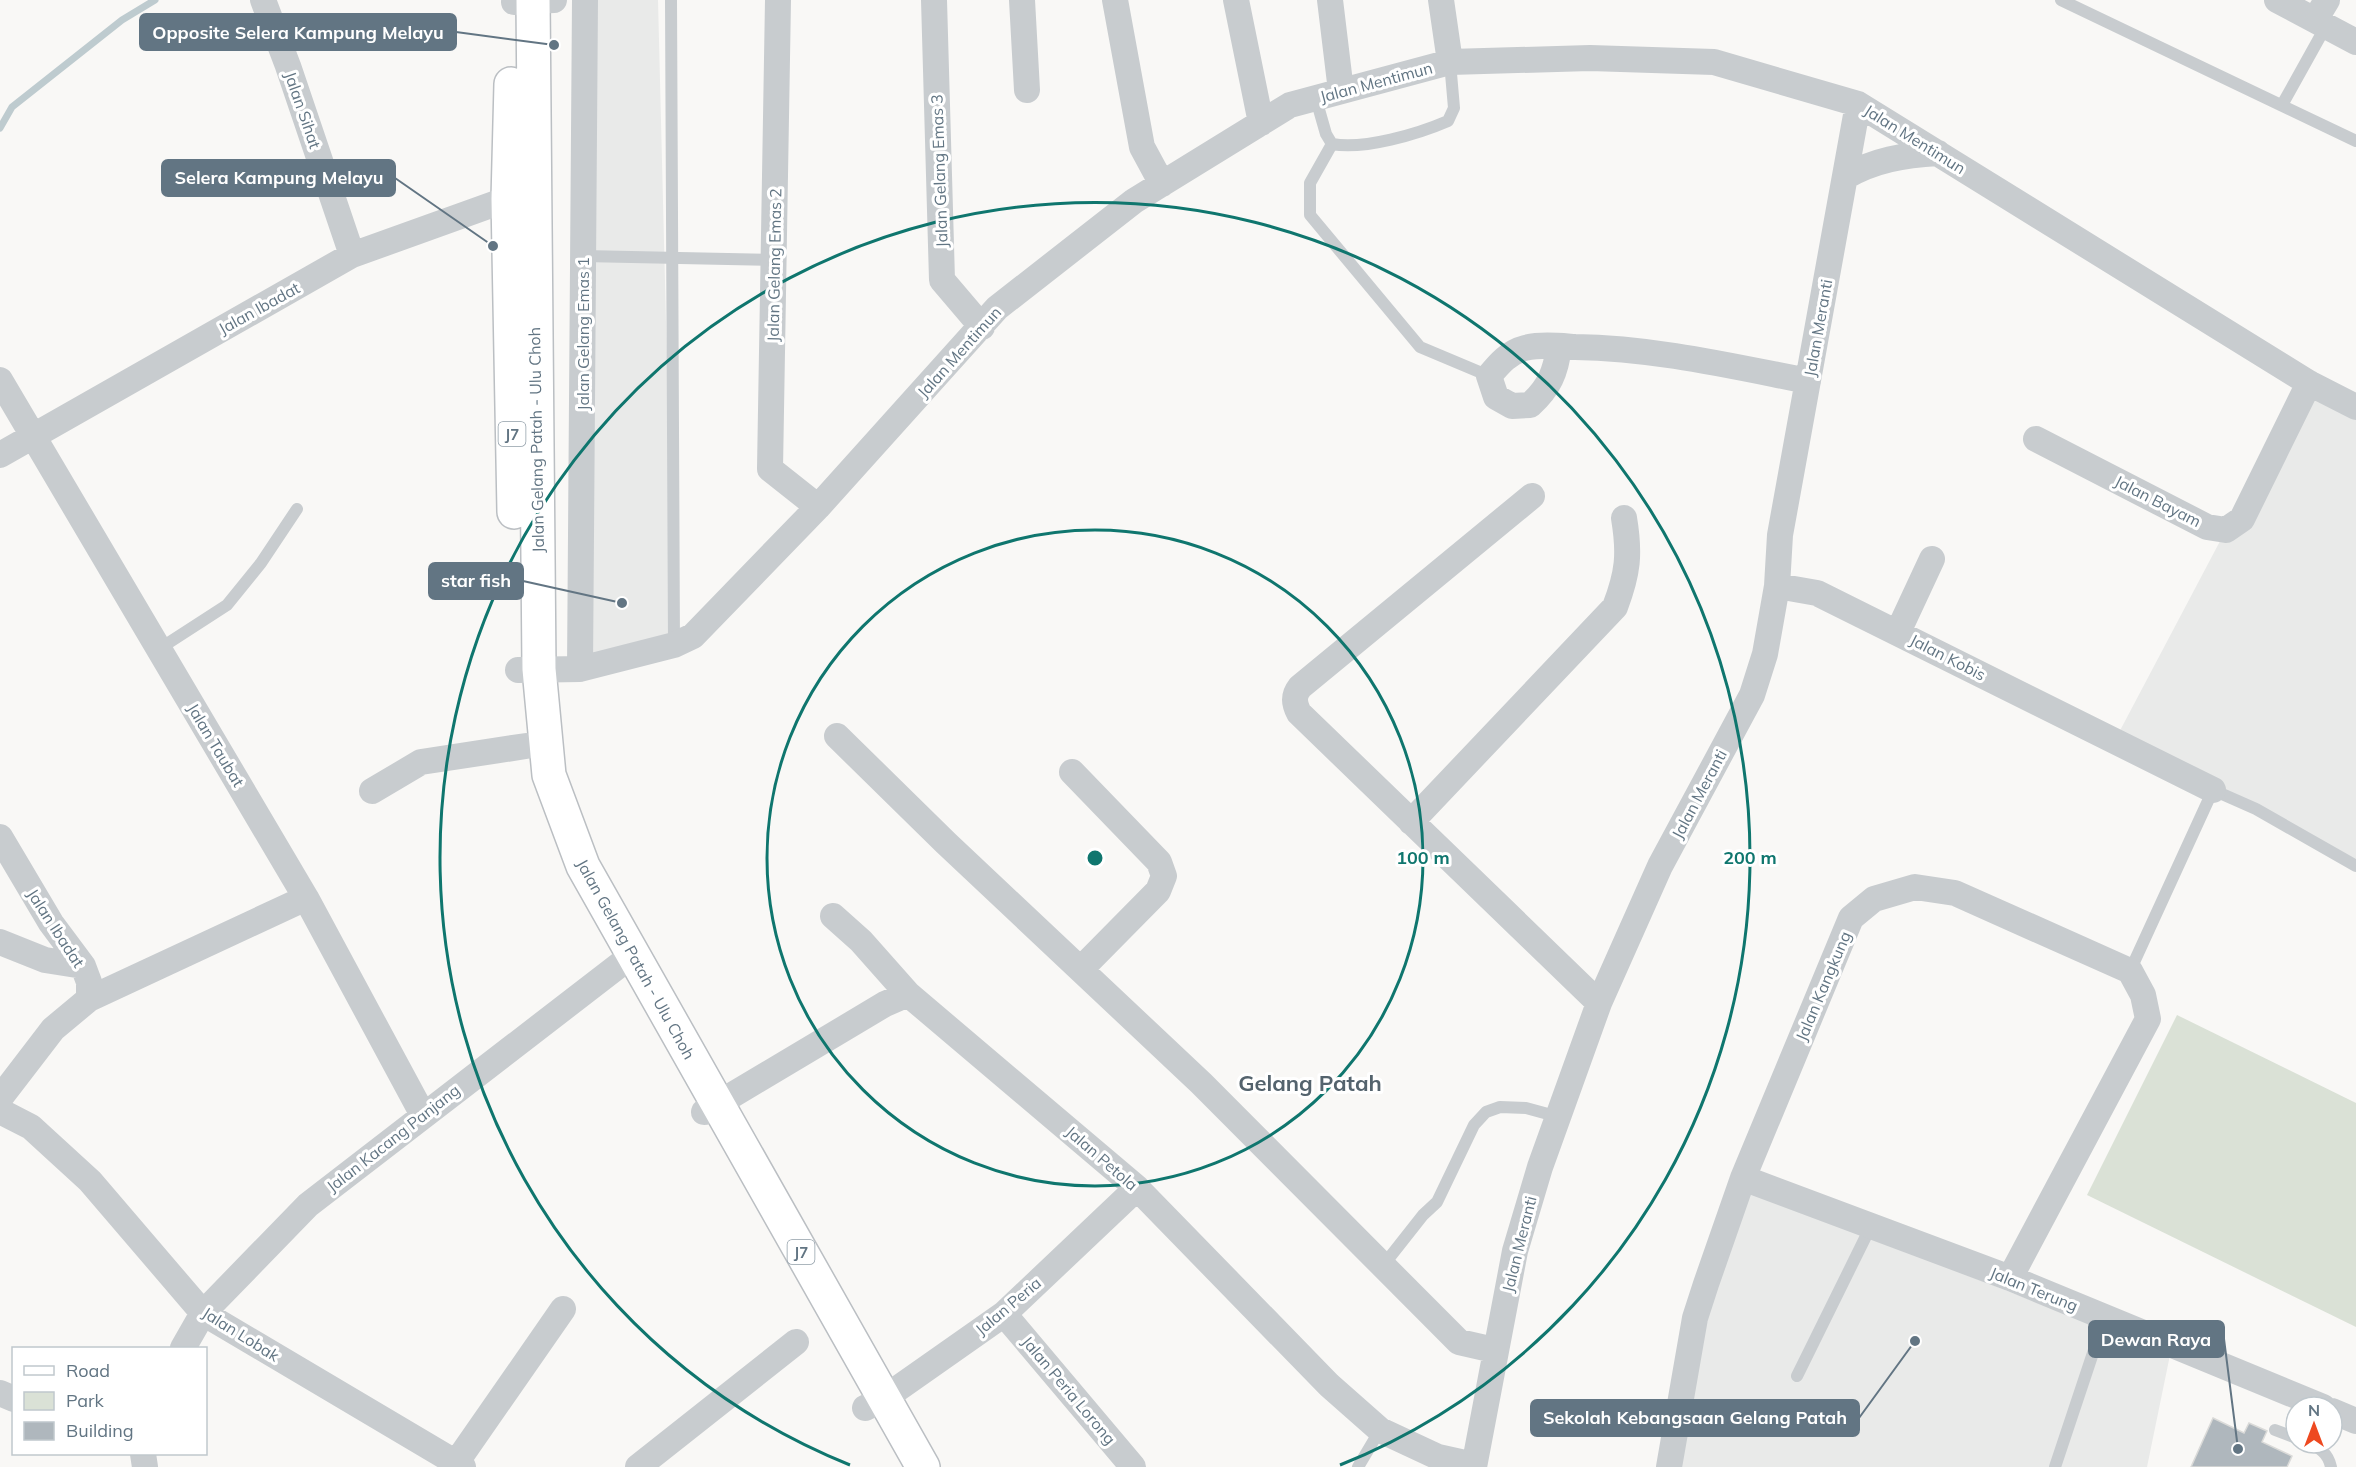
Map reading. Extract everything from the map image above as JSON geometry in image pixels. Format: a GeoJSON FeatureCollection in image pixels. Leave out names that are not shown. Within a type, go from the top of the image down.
{"type":"FeatureCollection","features":[{"type":"Feature","properties":{"kind":"main road","name":"Jalan Gelang Patah - Ulu Choh"},"geometry":{"type":"LineString","coordinates":[[530,1],[520,199],[528,669],[526,746],[529,779],[568,872],[624,960],[711,1108],[874,1404],[898,1467]]}},
{"type":"Feature","properties":{"kind":"main road","name":"Jalan Gelang Patah - Ulu Choh"},"geometry":{"type":"LineString","coordinates":[[528,669],[549,775],[583,866],[624,960]]}},
{"type":"Feature","properties":{"kind":"main road","name":"Jalan Gelang Patah - Ulu Choh"},"geometry":{"type":"LineString","coordinates":[[874,1404],[923,1467]]}},
{"type":"Feature","properties":{"kind":"street","name":"Jalan Sihat"},"geometry":{"type":"LineString","coordinates":[[263,0],[288,66],[352,255]]}},
{"type":"Feature","properties":{"kind":"street","name":"Jalan Gelang Emas 1"},"geometry":{"type":"LineString","coordinates":[[580,669],[585,0]]}},
{"type":"Feature","properties":{"kind":"street","name":"Jalan Gelang Emas 2"},"geometry":{"type":"LineString","coordinates":[[778,0],[770,469],[818,507]]}},
{"type":"Feature","properties":{"kind":"street","name":"Jalan Gelang Emas 3"},"geometry":{"type":"LineString","coordinates":[[934,0],[942,280],[982,327]]}},
{"type":"Feature","properties":{"kind":"street"},"geometry":{"type":"LineString","coordinates":[[1022,0],[1027,90]]}},
{"type":"Feature","properties":{"kind":"street"},"geometry":{"type":"LineString","coordinates":[[1116,0],[1142,147],[1162,184]]}},
{"type":"Feature","properties":{"kind":"street"},"geometry":{"type":"LineString","coordinates":[[1236,0],[1261,123]]}},
{"type":"Feature","properties":{"kind":"street"},"geometry":{"type":"LineString","coordinates":[[1330,0],[1341,91]]}},
{"type":"Feature","properties":{"kind":"street"},"geometry":{"type":"LineString","coordinates":[[1441,0],[1450,62]]}},
{"type":"Feature","properties":{"kind":"street"},"geometry":{"type":"LineString","coordinates":[[2277,0],[2323,15],[2356,42]]}},
{"type":"Feature","properties":{"kind":"street","name":"Jalan Mentimun"},"geometry":{"type":"LineString","coordinates":[[528,669],[580,669],[674,645],[693,636],[818,507],[997,308],[1134,201],[1290,105],[1450,62],[1590,58],[1714,62],[1858,104],[2308,382],[2356,407]]}},
{"type":"Feature","properties":{"kind":"street","name":"Jalan Meranti"},"geometry":{"type":"LineString","coordinates":[[1474,1466],[1494,1350],[1515,1251],[1540,1167],[1599,1003],[1660,866],[1752,695],[1765,654],[1777,586],[1780,535],[1858,104]]}},
{"type":"Feature","properties":{"kind":"street"},"geometry":{"type":"LineString","coordinates":[[1845,177],[1867,164],[1909,154],[1938,153]]}},
{"type":"Feature","properties":{"kind":"street","name":"Jalan Ibadat"},"geometry":{"type":"LineString","coordinates":[[0,455],[33,434],[352,255],[520,199]]}},
{"type":"Feature","properties":{"kind":"street"},"geometry":{"type":"LineString","coordinates":[[1559,346],[1557,369],[1545,392],[1530,405],[1512,406],[1496,397],[1489,376],[1504,358],[1524,348],[1559,346],[1607,347],[1699,360],[1808,381]]}},
{"type":"Feature","properties":{"kind":"street","name":"Jalan Taubat"},"geometry":{"type":"LineString","coordinates":[[0,380],[306,898],[423,1114]]}},
{"type":"Feature","properties":{"kind":"street","name":"Jalan Bayam"},"geometry":{"type":"LineString","coordinates":[[2036,439],[2207,527],[2226,530],[2242,519],[2308,382]]}},
{"type":"Feature","properties":{"kind":"street"},"geometry":{"type":"LineString","coordinates":[[1532,495],[1296,693],[1295,706],[1299,713],[1599,1003]]}},
{"type":"Feature","properties":{"kind":"street"},"geometry":{"type":"LineString","coordinates":[[1412,822],[1615,607],[1626,578],[1629,549],[1624,518]]}},
{"type":"Feature","properties":{"kind":"street"},"geometry":{"type":"LineString","coordinates":[[1898,632],[1932,559]]}},
{"type":"Feature","properties":{"kind":"street","name":"Jalan Kobis"},"geometry":{"type":"LineString","coordinates":[[1777,586],[1817,593],[2213,790]]}},
{"type":"Feature","properties":{"kind":"street"},"geometry":{"type":"LineString","coordinates":[[837,736],[1201,1083],[1459,1342],[1494,1350]]}},
{"type":"Feature","properties":{"kind":"street"},"geometry":{"type":"LineString","coordinates":[[372,791],[421,762],[526,746]]}},
{"type":"Feature","properties":{"kind":"street"},"geometry":{"type":"LineString","coordinates":[[1072,771],[1159,862],[1164,876],[1164,882],[1148,902],[1081,969]]}},
{"type":"Feature","properties":{"kind":"street","name":"Jalan Ibadat"},"geometry":{"type":"LineString","coordinates":[[0,837],[51,923],[83,966],[89,982],[89,999]]}},
{"type":"Feature","properties":{"kind":"street","name":"Jalan Kangkung"},"geometry":{"type":"LineString","coordinates":[[1669,1467],[1695,1318],[1743,1178],[1851,918],[1874,899],[1915,887],[1955,893],[2130,971]]}},
{"type":"Feature","properties":{"kind":"street"},"geometry":{"type":"LineString","coordinates":[[0,1098],[52,1029],[89,999],[306,898]]}},
{"type":"Feature","properties":{"kind":"street","name":"Jalan Petola"},"geometry":{"type":"LineString","coordinates":[[833,916],[861,941],[908,994],[1137,1188],[1329,1385],[1380,1430],[1438,1457],[1474,1466]]}},
{"type":"Feature","properties":{"kind":"street"},"geometry":{"type":"LineString","coordinates":[[0,942],[45,960],[83,966]]}},
{"type":"Feature","properties":{"kind":"street","name":"Jalan Kacang Panjang"},"geometry":{"type":"LineString","coordinates":[[184,1347],[203,1313],[308,1205],[624,960]]}},
{"type":"Feature","properties":{"kind":"street"},"geometry":{"type":"LineString","coordinates":[[2010,1278],[2148,1018],[2143,995],[2130,971]]}},
{"type":"Feature","properties":{"kind":"street"},"geometry":{"type":"LineString","coordinates":[[711,1108],[885,1004],[908,994]]}},
{"type":"Feature","properties":{"kind":"street","name":"Jalan Lobak"},"geometry":{"type":"LineString","coordinates":[[0,1111],[31,1127],[90,1181],[203,1313],[459,1465]]}},
{"type":"Feature","properties":{"kind":"street","name":"Jalan Terung"},"geometry":{"type":"LineString","coordinates":[[1743,1178],[2010,1278],[2294,1395]]}},
{"type":"Feature","properties":{"kind":"street","name":"Jalan Peria"},"geometry":{"type":"LineString","coordinates":[[874,1404],[1004,1314],[1137,1188]]}},
{"type":"Feature","properties":{"kind":"street"},"geometry":{"type":"LineString","coordinates":[[459,1465],[563,1309]]}},
{"type":"Feature","properties":{"kind":"street","name":"Jalan Peria Lorong"},"geometry":{"type":"LineString","coordinates":[[1004,1314],[1133,1467]]}},
{"type":"Feature","properties":{"kind":"street"},"geometry":{"type":"LineString","coordinates":[[638,1467],[796,1342]]}},
{"type":"Feature","properties":{"kind":"lane"},"geometry":{"type":"LineString","coordinates":[[671,0],[674,645]]}},
{"type":"Feature","properties":{"kind":"lane"},"geometry":{"type":"LineString","coordinates":[[2061,0],[2356,141]]}},
{"type":"Feature","properties":{"kind":"lane"},"geometry":{"type":"LineString","coordinates":[[2282,105],[2323,15]]}},
{"type":"Feature","properties":{"kind":"lane"},"geometry":{"type":"LineString","coordinates":[[1316,99],[1326,134],[1332,144],[1348,147],[1429,129],[1448,121],[1454,108],[1450,62]]}},
{"type":"Feature","properties":{"kind":"lane"},"geometry":{"type":"LineString","coordinates":[[1332,144],[1310,183],[1311,215],[1420,347],[1489,376]]}},
{"type":"Feature","properties":{"kind":"lane"},"geometry":{"type":"LineString","coordinates":[[583,256],[774,260]]}},
{"type":"Feature","properties":{"kind":"lane"},"geometry":{"type":"LineString","coordinates":[[159,649],[227,605],[261,563],[297,509]]}},
{"type":"Feature","properties":{"kind":"lane"},"geometry":{"type":"LineString","coordinates":[[2130,971],[2213,790],[2256,809],[2356,866]]}},
{"type":"Feature","properties":{"kind":"lane"},"geometry":{"type":"LineString","coordinates":[[1382,1267],[1423,1215],[1437,1202],[1474,1125],[1486,1112],[1500,1107],[1526,1108],[1559,1117]]}},
{"type":"Feature","properties":{"kind":"lane"},"geometry":{"type":"LineString","coordinates":[[1797,1376],[1871,1226]]}},
{"type":"Feature","properties":{"kind":"lane"},"geometry":{"type":"LineString","coordinates":[[2055,1467],[2106,1317]]}},
{"type":"Feature","properties":{"kind":"lane"},"geometry":{"type":"LineString","coordinates":[[1358,1467],[1380,1430]]}},
{"type":"Feature","properties":{"kind":"lane"},"geometry":{"type":"LineString","coordinates":[[2275,1430],[2284,1433]]}},
{"type":"Feature","properties":{"kind":"shaded area"},"geometry":{"type":"Polygon","coordinates":[[[585,0],[658,0],[674,645],[580,669],[585,0]]]}},
{"type":"Feature","properties":{"kind":"shaded area"},"geometry":{"type":"Polygon","coordinates":[[[2303,384],[2356,412],[2356,865],[2115,740],[2303,384]]]}},
{"type":"Feature","properties":{"kind":"shaded area"},"geometry":{"type":"Polygon","coordinates":[[[1746,1188],[2170,1355],[2147,1467],[1671,1467],[1689,1371],[1746,1188]]]}},
{"type":"Feature","properties":{"kind":"green space"},"geometry":{"type":"Polygon","coordinates":[[[2177,1015],[2356,1103],[2356,1327],[2087,1195],[2177,1015]]]}},
{"type":"Feature","properties":{"kind":"building"},"geometry":{"type":"Polygon","coordinates":[[[2213,1418],[2244,1433],[2249,1423],[2267,1431],[2262,1442],[2284,1452],[2284,1455],[2292,1456],[2287,1467],[2191,1467],[2213,1418]]]}},
{"type":"Feature","properties":{"kind":"waterway"},"geometry":{"type":"LineString","coordinates":[[0,128],[12,107],[122,20],[155,0]]}},
{"type":"Feature","properties":{"kind":"place","name":"Opposite Selera Kampung Melayu"},"geometry":{"type":"Point","coordinates":[554,45]}},
{"type":"Feature","properties":{"kind":"place","name":"Selera Kampung Melayu"},"geometry":{"type":"Point","coordinates":[493,246]}},
{"type":"Feature","properties":{"kind":"place","name":"star fish"},"geometry":{"type":"Point","coordinates":[622,603]}},
{"type":"Feature","properties":{"kind":"place","name":"Sekolah Kebangsaan Gelang Patah"},"geometry":{"type":"Point","coordinates":[1915,1341]}},
{"type":"Feature","properties":{"kind":"place","name":"Dewan Raya"},"geometry":{"type":"Point","coordinates":[2238,1449]}},
{"type":"Feature","properties":{"kind":"district","name":"Gelang Patah"},"geometry":{"type":"Point","coordinates":[1310,1083]}}]}
